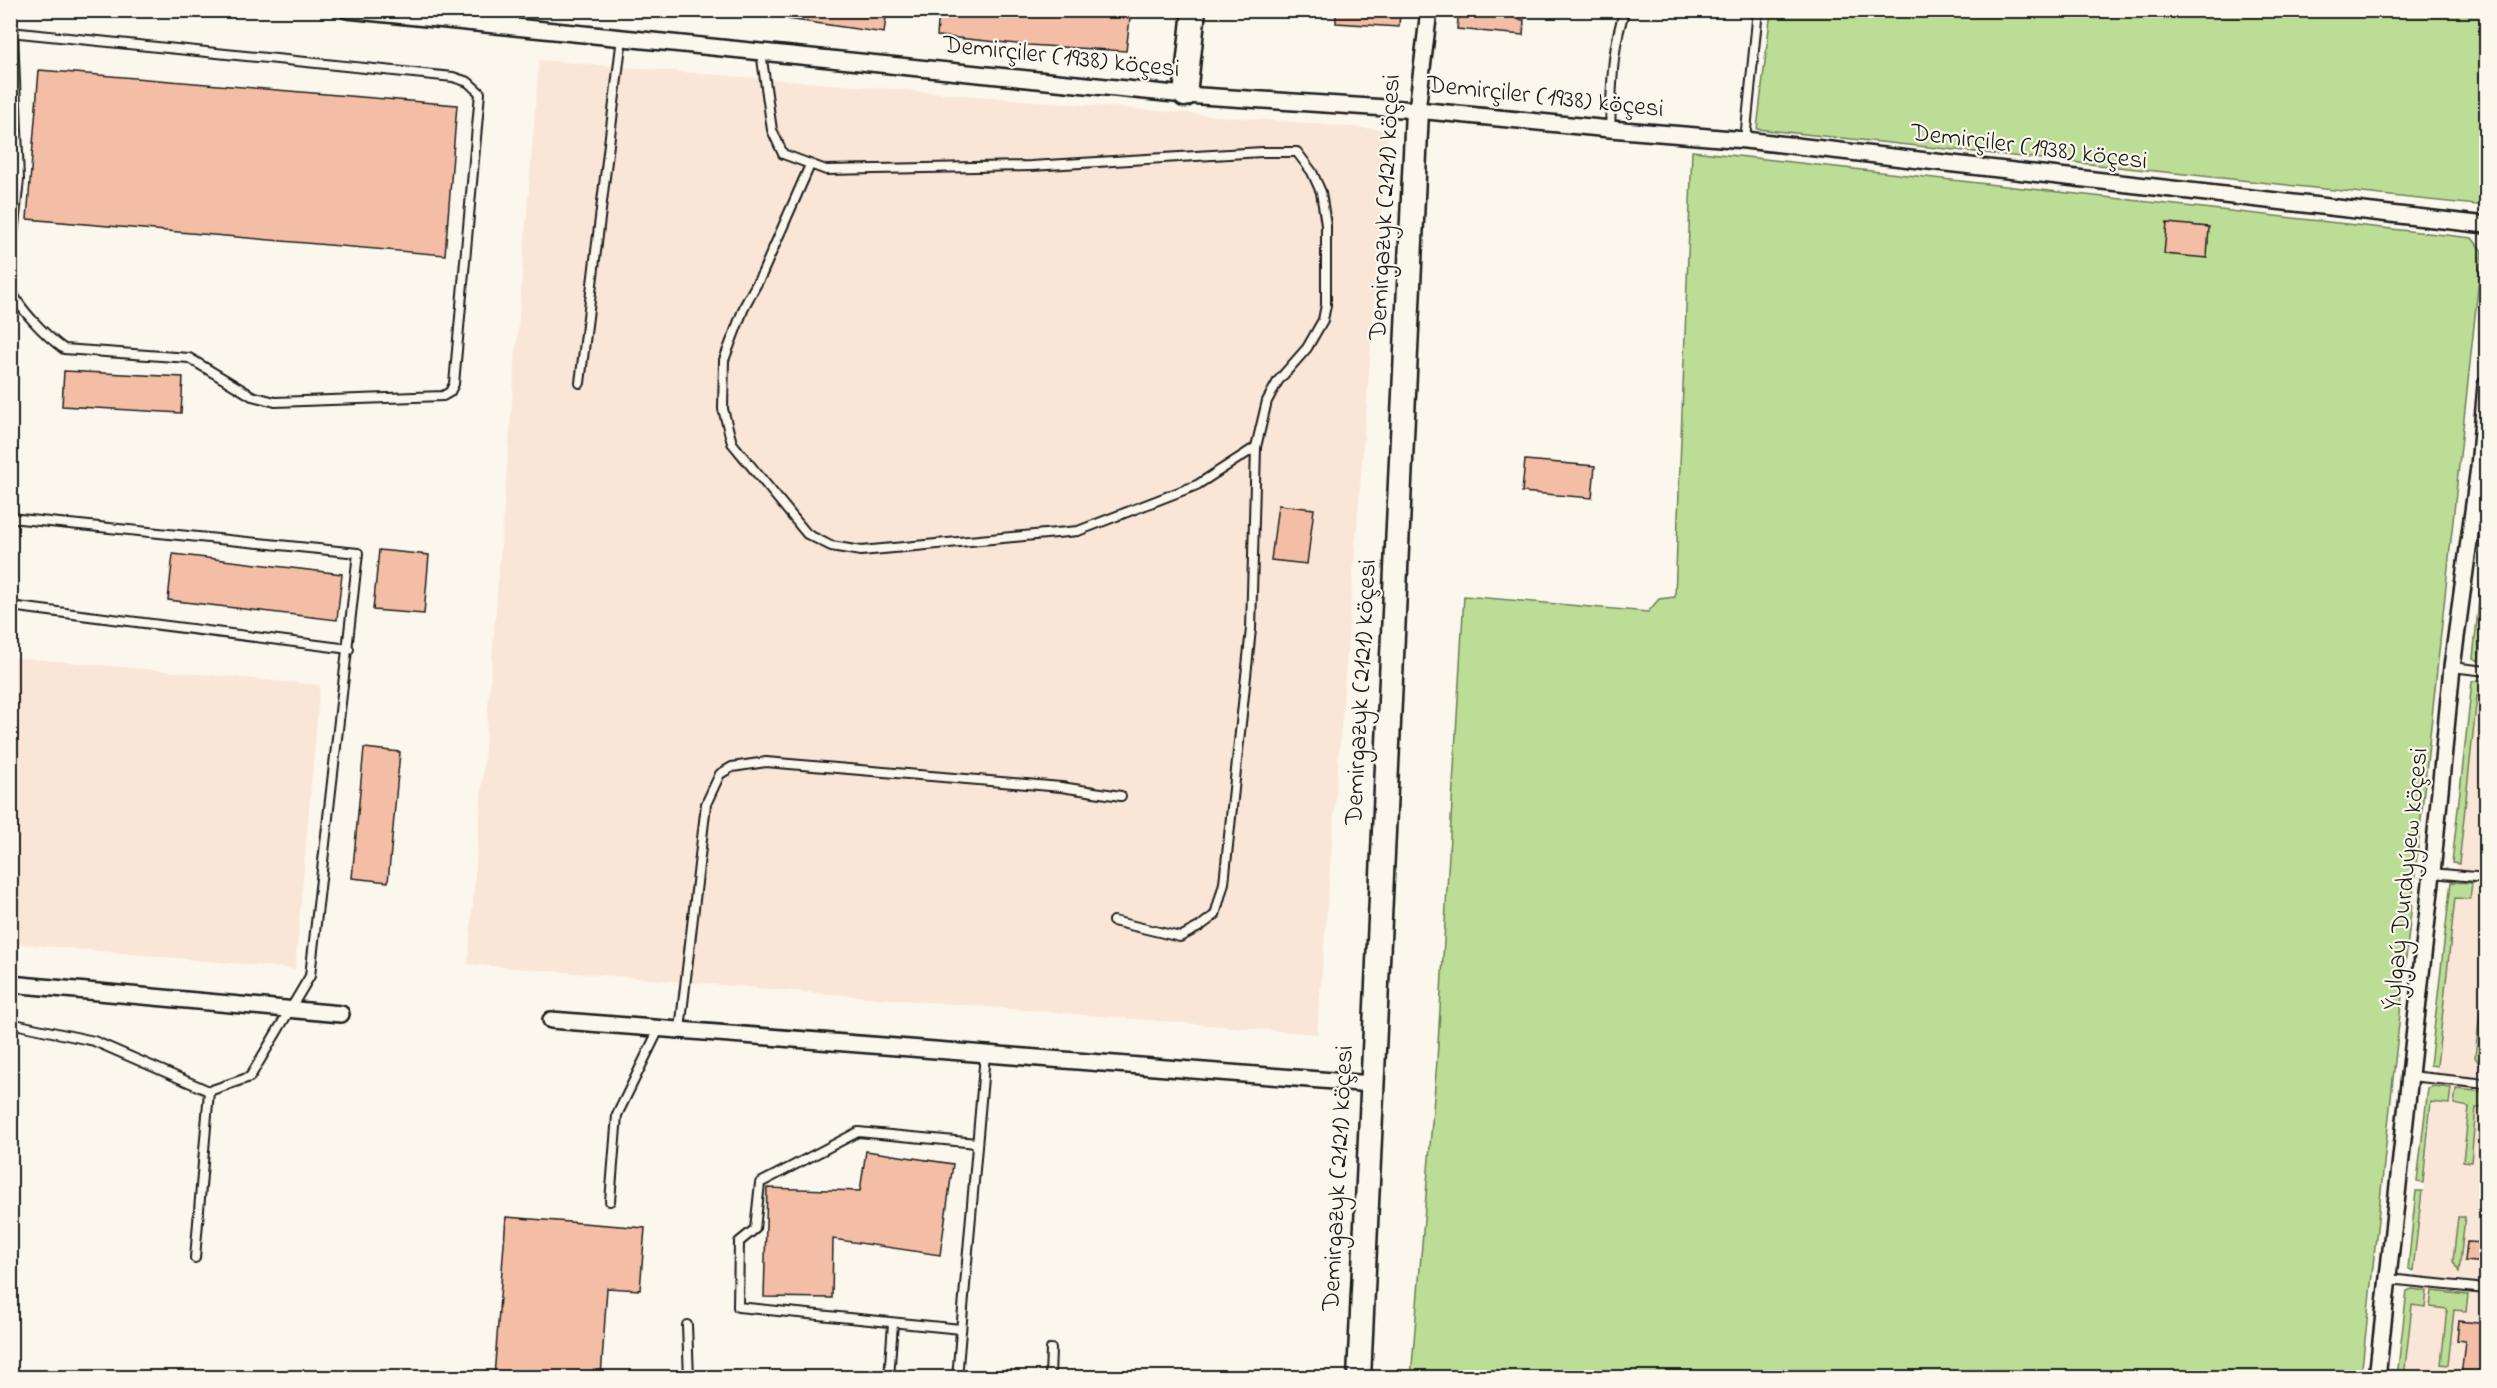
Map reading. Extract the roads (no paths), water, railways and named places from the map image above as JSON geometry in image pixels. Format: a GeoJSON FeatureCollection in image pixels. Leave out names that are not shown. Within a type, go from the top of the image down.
{"type":"FeatureCollection","features":[{"type":"Feature","properties":{"kind":"street","name":"Demirçiler (1938) köçesi"},"geometry":{"type":"LineString","coordinates":[[347,10],[511,18],[622,37],[1185,95],[1417,110],[1745,140],[2487,225]]}},
{"type":"Feature","properties":{"kind":"street"},"geometry":{"type":"LineString","coordinates":[[1185,95],[1194,10]]}},
{"type":"Feature","properties":{"kind":"street","name":"Demirgazyk (2121) köçesi"},"geometry":{"type":"LineString","coordinates":[[1359,1377],[1417,110],[1429,10]]}},
{"type":"Feature","properties":{"kind":"street","name":"Ýylgaý Durdyýew köçesi"},"geometry":{"type":"LineString","coordinates":[[2377,1377],[2433,873],[2452,667],[2483,468],[2487,385]]}},
{"type":"Feature","properties":{"kind":"street"},"geometry":{"type":"LineString","coordinates":[[10,984],[341,1014]]}},
{"type":"Feature","properties":{"kind":"street"},"geometry":{"type":"LineString","coordinates":[[551,1020],[1372,1084]]}},
{"type":"Feature","properties":{"kind":"lane"},"geometry":{"type":"LineString","coordinates":[[1610,129],[1613,57],[1625,10]]}},
{"type":"Feature","properties":{"kind":"lane"},"geometry":{"type":"LineString","coordinates":[[1745,140],[1758,10]]}},
{"type":"Feature","properties":{"kind":"lane"},"geometry":{"type":"LineString","coordinates":[[10,263],[19,179],[12,32],[453,77],[468,82],[480,93],[454,384],[450,392],[443,396],[275,402],[252,396],[189,358],[64,349],[52,340],[19,303],[10,287]]}},
{"type":"Feature","properties":{"kind":"lane"},"geometry":{"type":"LineString","coordinates":[[580,383],[622,37]]}},
{"type":"Feature","properties":{"kind":"lane"},"geometry":{"type":"LineString","coordinates":[[760,52],[772,130],[783,154],[826,170],[1019,166],[1296,152],[1312,172],[1321,192],[1326,225],[1326,305],[1323,320],[1307,348],[1278,381],[1267,401],[1256,447],[1251,629],[1224,883],[1215,915],[1199,927],[1180,936],[1113,921]]}},
{"type":"Feature","properties":{"kind":"lane"},"geometry":{"type":"LineString","coordinates":[[810,165],[762,274],[745,305],[724,360],[723,410],[732,442],[807,534],[831,546],[861,551],[1078,531],[1197,485],[1256,447]]}},
{"type":"Feature","properties":{"kind":"lane"},"geometry":{"type":"LineString","coordinates":[[10,518],[358,553],[310,976],[250,1077],[209,1092],[94,1041],[10,1023]]}},
{"type":"Feature","properties":{"kind":"lane"},"geometry":{"type":"LineString","coordinates":[[10,606],[348,648]]}},
{"type":"Feature","properties":{"kind":"lane"},"geometry":{"type":"LineString","coordinates":[[2452,667],[2487,671]]}},
{"type":"Feature","properties":{"kind":"lane"},"geometry":{"type":"LineString","coordinates":[[680,1030],[706,804],[720,774],[732,767],[766,762],[1061,787],[1121,796]]}},
{"type":"Feature","properties":{"kind":"lane"},"geometry":{"type":"LineString","coordinates":[[2433,873],[2487,878]]}},
{"type":"Feature","properties":{"kind":"lane"},"geometry":{"type":"LineString","coordinates":[[610,1201],[616,1115],[659,1029]]}},
{"type":"Feature","properties":{"kind":"lane"},"geometry":{"type":"LineString","coordinates":[[957,1377],[985,1054]]}},
{"type":"Feature","properties":{"kind":"lane"},"geometry":{"type":"LineString","coordinates":[[2410,1076],[2487,1083]]}},
{"type":"Feature","properties":{"kind":"lane"},"geometry":{"type":"LineString","coordinates":[[195,1258],[209,1092]]}},
{"type":"Feature","properties":{"kind":"lane"},"geometry":{"type":"LineString","coordinates":[[961,1329],[738,1307],[739,1242],[755,1229],[760,1183],[858,1132],[977,1143]]}},
{"type":"Feature","properties":{"kind":"lane"},"geometry":{"type":"LineString","coordinates":[[2388,1279],[2487,1289]]}},
{"type":"Feature","properties":{"kind":"lane"},"geometry":{"type":"LineString","coordinates":[[889,1377],[893,1323]]}},
{"type":"Feature","properties":{"kind":"lane"},"geometry":{"type":"LineString","coordinates":[[687,1325],[689,1377]]}},
{"type":"Feature","properties":{"kind":"lane"},"geometry":{"type":"LineString","coordinates":[[1050,1377],[1051,1349]]}}]}
